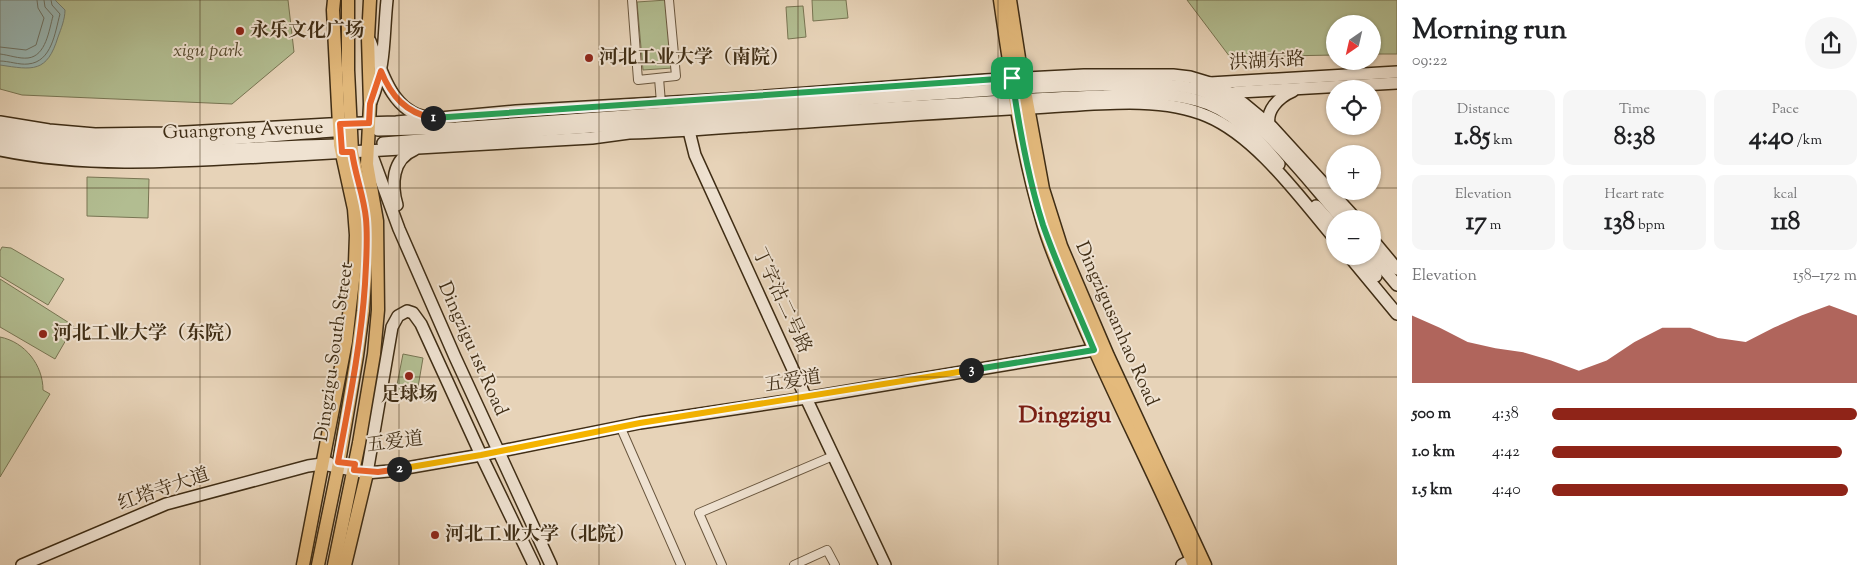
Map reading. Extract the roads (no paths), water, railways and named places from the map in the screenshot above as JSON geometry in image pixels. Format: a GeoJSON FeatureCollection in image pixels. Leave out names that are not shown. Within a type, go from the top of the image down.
{"type":"FeatureCollection","features":[{"type":"Feature","properties":{"kind":"main road"},"geometry":{"type":"LineString","coordinates":[[302,565],[346,341],[355,263],[356,235],[354,209],[346,149],[333,10],[334,0]]}},
{"type":"Feature","properties":{"kind":"main road"},"geometry":{"type":"LineString","coordinates":[[345,127],[348,70],[348,0]]}},
{"type":"Feature","properties":{"kind":"main road","name":"Dingzigu South Street"},"geometry":{"type":"LineString","coordinates":[[334,565],[374,354],[378,310],[377,221],[367,171],[370,104],[368,38],[370,0]]}},
{"type":"Feature","properties":{"kind":"main road"},"geometry":{"type":"LineString","coordinates":[[370,104],[381,71],[387,0]]}},
{"type":"Feature","properties":{"kind":"main road"},"geometry":{"type":"LineString","coordinates":[[1000,0],[1020,94]]}},
{"type":"Feature","properties":{"kind":"main road"},"geometry":{"type":"LineString","coordinates":[[1010,0],[1020,94]]}},
{"type":"Feature","properties":{"kind":"main road"},"geometry":{"type":"LineString","coordinates":[[368,38],[391,92],[403,106],[421,116],[435,118]]}},
{"type":"Feature","properties":{"kind":"main road","name":"洪湖东路"},"geometry":{"type":"LineString","coordinates":[[1169,85],[1397,72]]}},
{"type":"Feature","properties":{"kind":"main road"},"geometry":{"type":"LineString","coordinates":[[369,149],[689,115],[1020,94],[1173,75],[1190,77],[1210,83],[1223,123],[1251,145],[1292,188],[1326,228]]}},
{"type":"Feature","properties":{"kind":"main road","name":"洪湖东路"},"geometry":{"type":"LineString","coordinates":[[1020,94],[1132,94],[1181,97],[1217,102],[1299,89],[1397,83]]}},
{"type":"Feature","properties":{"kind":"main road"},"geometry":{"type":"LineString","coordinates":[[0,122],[95,134],[369,126],[456,128],[1020,94],[1120,84],[1169,85],[1189,88],[1247,117],[1280,150],[1334,210]]}},
{"type":"Feature","properties":{"kind":"main road"},"geometry":{"type":"LineString","coordinates":[[1280,150],[1268,124],[1268,117],[1281,97],[1299,89]]}},
{"type":"Feature","properties":{"kind":"main road"},"geometry":{"type":"LineString","coordinates":[[1020,94],[1160,105],[1193,110],[1217,102],[1268,124],[1348,210]]}},
{"type":"Feature","properties":{"kind":"main road","name":"Dingzigusanhao Road"},"geometry":{"type":"LineString","coordinates":[[1020,94],[1033,189],[1056,261],[1094,350],[1195,562]]}},
{"type":"Feature","properties":{"kind":"main road","name":"Dingzigusanhao Road"},"geometry":{"type":"LineString","coordinates":[[1020,94],[1043,189],[1061,246],[1195,562]]}},
{"type":"Feature","properties":{"kind":"main road"},"geometry":{"type":"LineString","coordinates":[[1217,102],[1254,135],[1326,217]]}},
{"type":"Feature","properties":{"kind":"main road"},"geometry":{"type":"LineString","coordinates":[[369,126],[516,111],[661,103],[689,115]]}},
{"type":"Feature","properties":{"kind":"main road"},"geometry":{"type":"LineString","coordinates":[[0,150],[36,157],[133,163],[346,149],[416,149],[592,138],[630,133],[689,115]]}},
{"type":"Feature","properties":{"kind":"main road","name":"丁字沽二号路"},"geometry":{"type":"LineString","coordinates":[[689,115],[695,156],[885,565]]}},
{"type":"Feature","properties":{"kind":"main road","name":"Guangrong Avenue"},"geometry":{"type":"LineString","coordinates":[[0,131],[75,141],[148,143],[345,127]]}},
{"type":"Feature","properties":{"kind":"main road","name":"Guangrong Avenue"},"geometry":{"type":"LineString","coordinates":[[0,140],[65,150],[105,152],[346,149]]}},
{"type":"Feature","properties":{"kind":"main road","name":"Dingzigu South Street"},"geometry":{"type":"LineString","coordinates":[[318,565],[338,465],[363,311],[367,243],[365,208],[346,149]]}},
{"type":"Feature","properties":{"kind":"main road","name":"Dingzigu 1st Road"},"geometry":{"type":"LineString","coordinates":[[369,149],[399,229],[455,357],[551,565]]}},
{"type":"Feature","properties":{"kind":"main road"},"geometry":{"type":"LineString","coordinates":[[407,246],[395,196],[394,179],[401,158],[416,149]]}},
{"type":"Feature","properties":{"kind":"main road"},"geometry":{"type":"LineString","coordinates":[[1381,250],[1397,269]]}},
{"type":"Feature","properties":{"kind":"main road"},"geometry":{"type":"LineString","coordinates":[[1356,265],[1397,314]]}},
{"type":"Feature","properties":{"kind":"main road"},"geometry":{"type":"LineString","coordinates":[[1367,265],[1397,302]]}},
{"type":"Feature","properties":{"kind":"main road"},"geometry":{"type":"LineString","coordinates":[[1380,265],[1397,285]]}},
{"type":"Feature","properties":{"kind":"main road","name":"Dingzigu 1st Road"},"geometry":{"type":"LineString","coordinates":[[367,469],[392,327],[398,316],[407,311],[413,313],[421,324],[479,452],[534,565]]}},
{"type":"Feature","properties":{"kind":"main road","name":"五爱道"},"geometry":{"type":"LineString","coordinates":[[354,467],[390,471],[479,452],[498,451],[620,426],[806,398],[1094,350]]}},
{"type":"Feature","properties":{"kind":"main road","name":"红塔寺大道"},"geometry":{"type":"LineString","coordinates":[[22,565],[166,504],[308,466],[323,464],[354,467]]}},
{"type":"Feature","properties":{"kind":"main road"},"geometry":{"type":"LineString","coordinates":[[345,565],[367,469]]}},
{"type":"Feature","properties":{"kind":"street"},"geometry":{"type":"LineString","coordinates":[[632,0],[638,80],[676,76],[670,0]]}},
{"type":"Feature","properties":{"kind":"street"},"geometry":{"type":"LineString","coordinates":[[659,78],[661,103]]}},
{"type":"Feature","properties":{"kind":"street"},"geometry":{"type":"LineString","coordinates":[[620,426],[681,565]]}},
{"type":"Feature","properties":{"kind":"street"},"geometry":{"type":"LineString","coordinates":[[722,565],[699,513],[833,456]]}},
{"type":"Feature","properties":{"kind":"street"},"geometry":{"type":"LineString","coordinates":[[794,565],[827,550],[835,565]]}},
{"type":"Feature","properties":{"kind":"water"},"geometry":{"type":"Polygon","coordinates":[[[0,0],[55,0],[65,10],[63,24],[54,49],[44,63],[30,68],[0,65],[0,0]]]}},
{"type":"Feature","properties":{"kind":"place","name":"永乐文化广场"},"geometry":{"type":"Point","coordinates":[240,31]}},
{"type":"Feature","properties":{"kind":"place","name":"河北工业大学（南院）"},"geometry":{"type":"Point","coordinates":[589,58]}},
{"type":"Feature","properties":{"kind":"place","name":"河北工业大学（东院）"},"geometry":{"type":"Point","coordinates":[43,334]}},
{"type":"Feature","properties":{"kind":"place","name":"足球场"},"geometry":{"type":"Point","coordinates":[409,376]}},
{"type":"Feature","properties":{"kind":"place","name":"河北工业大学（北院）"},"geometry":{"type":"Point","coordinates":[435,535]}},
{"type":"Feature","properties":{"kind":"district","name":"Dingzigu"},"geometry":{"type":"Point","coordinates":[1065,416]}},
{"type":"Feature","properties":{"kind":"park label","name":"xigu park"},"geometry":{"type":"Point","coordinates":[208,51]}}]}
